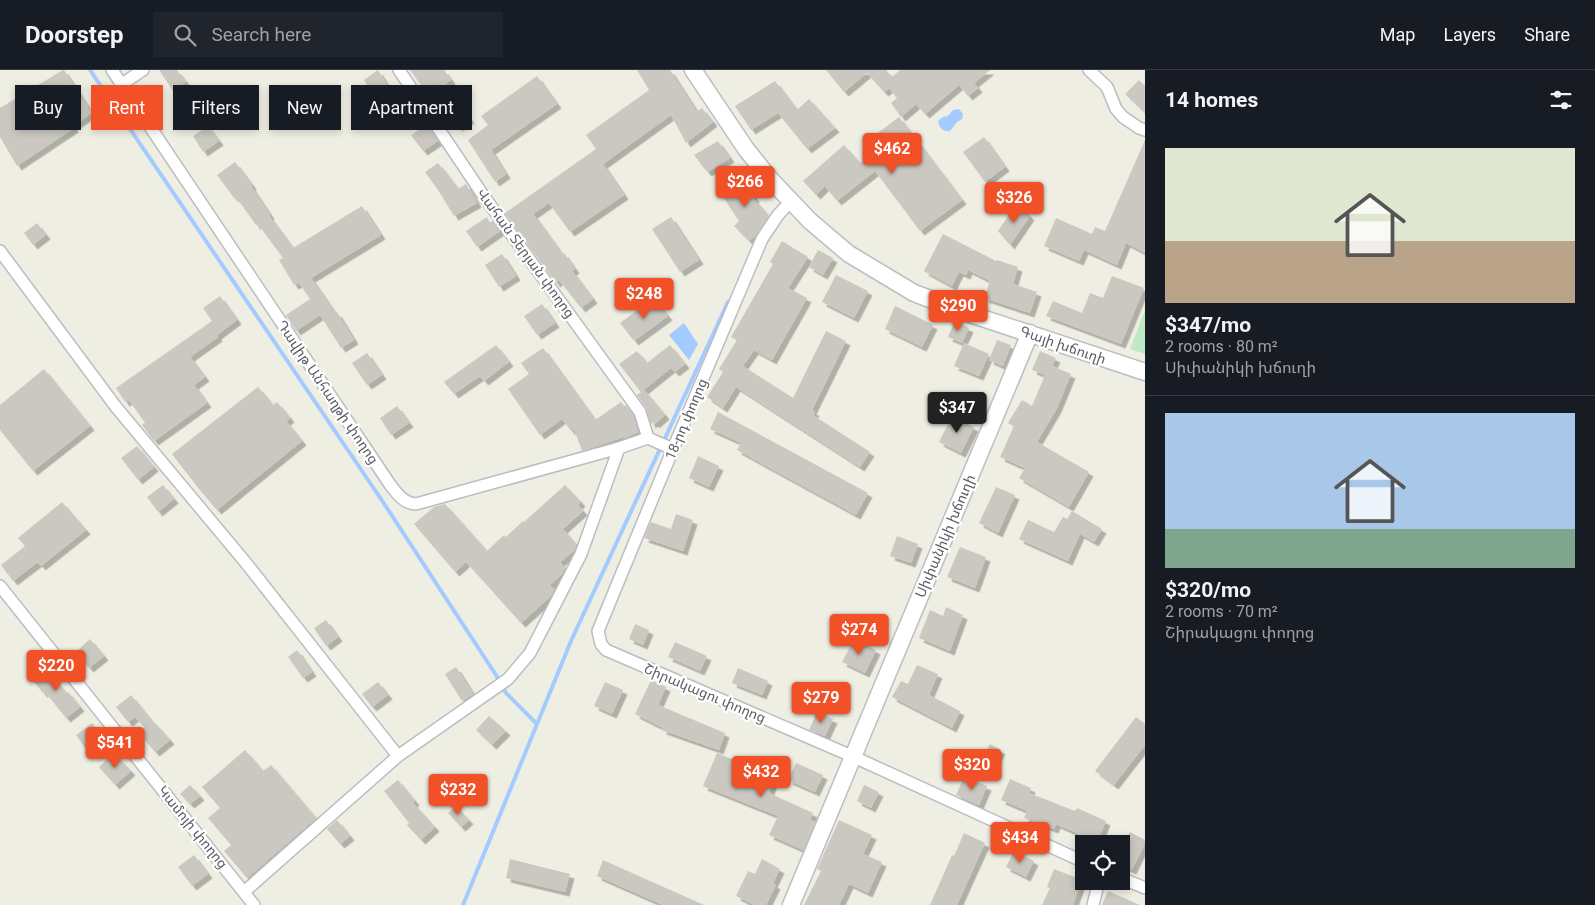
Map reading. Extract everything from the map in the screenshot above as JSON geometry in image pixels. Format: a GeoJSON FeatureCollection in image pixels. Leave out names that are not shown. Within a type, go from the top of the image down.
{"type":"FeatureCollection","features":[{"type":"Feature","properties":{"kind":"main road","name":"Գայի խճուղի"},"geometry":{"type":"LineString","coordinates":[[693,70],[746,149],[770,179],[830,239],[849,254],[914,293],[967,313],[1145,372]]}},
{"type":"Feature","properties":{"kind":"main road","name":"Սիփանիկի խճուղի"},"geometry":{"type":"LineString","coordinates":[[791,905],[1030,333]]}},
{"type":"Feature","properties":{"kind":"street","name":"Դավիթ Անհաղթի փողոց"},"geometry":{"type":"LineString","coordinates":[[112,70],[391,486],[408,503],[416,504],[648,438]]}},
{"type":"Feature","properties":{"kind":"street"},"geometry":{"type":"LineString","coordinates":[[122,84],[143,70]]}},
{"type":"Feature","properties":{"kind":"street","name":"Վահան Տերյան փողոց"},"geometry":{"type":"LineString","coordinates":[[399,70],[483,195],[640,412],[648,438]]}},
{"type":"Feature","properties":{"kind":"street"},"geometry":{"type":"LineString","coordinates":[[1089,70],[1106,87],[1116,109],[1123,117],[1145,130]]}},
{"type":"Feature","properties":{"kind":"street","name":"18-րդ փողոց"},"geometry":{"type":"LineString","coordinates":[[601,644],[598,631],[672,449],[762,239],[778,215],[791,201]]}},
{"type":"Feature","properties":{"kind":"street"},"geometry":{"type":"LineString","coordinates":[[0,251],[116,407],[246,563],[398,756]]}},
{"type":"Feature","properties":{"kind":"street"},"geometry":{"type":"LineString","coordinates":[[648,438],[672,449]]}},
{"type":"Feature","properties":{"kind":"street"},"geometry":{"type":"LineString","coordinates":[[244,892],[398,756],[508,679],[530,653],[581,554],[618,448]]}},
{"type":"Feature","properties":{"kind":"street","name":"Կամոյի փողոց"},"geometry":{"type":"LineString","coordinates":[[0,586],[254,905]]}},
{"type":"Feature","properties":{"kind":"street","name":"Շիրակացու փողոց"},"geometry":{"type":"LineString","coordinates":[[601,644],[606,650],[854,757],[1075,858]]}},
{"type":"Feature","properties":{"kind":"street"},"geometry":{"type":"LineString","coordinates":[[1130,882],[1145,888]]}},
{"type":"Feature","properties":{"kind":"street"},"geometry":{"type":"LineString","coordinates":[[1093,905],[1097,890]]}},
{"type":"Feature","properties":{"kind":"green space"},"geometry":{"type":"Polygon","coordinates":[[[1145,310],[1145,354],[1130,349],[1145,310]]]}},
{"type":"Feature","properties":{"kind":"water"},"geometry":{"type":"Polygon","coordinates":[[[959,109],[963,114],[962,119],[950,131],[945,131],[939,126],[938,121],[948,116],[953,110],[959,109]]]}},
{"type":"Feature","properties":{"kind":"water"},"geometry":{"type":"Polygon","coordinates":[[[684,323],[698,344],[689,360],[669,335],[684,323]]]}},
{"type":"Feature","properties":{"kind":"building"},"geometry":{"type":"Polygon","coordinates":[[[64,70],[74,85],[38,85],[64,70]]]}},
{"type":"Feature","properties":{"kind":"building"},"geometry":{"type":"Polygon","coordinates":[[[159,70],[177,70],[186,82],[182,85],[173,85],[173,91],[159,70]]]}},
{"type":"Feature","properties":{"kind":"building"},"geometry":{"type":"Polygon","coordinates":[[[378,70],[387,85],[367,85],[364,80],[378,70]]]}},
{"type":"Feature","properties":{"kind":"building"},"geometry":{"type":"Polygon","coordinates":[[[410,70],[444,70],[451,80],[446,85],[421,85],[410,70]]]}},
{"type":"Feature","properties":{"kind":"building"},"geometry":{"type":"Polygon","coordinates":[[[637,70],[670,70],[697,112],[702,108],[713,122],[686,143],[671,115],[603,164],[624,195],[570,232],[549,203],[533,214],[562,254],[564,253],[575,269],[572,271],[593,299],[581,308],[559,280],[556,283],[505,213],[596,149],[586,135],[649,90],[637,70]]]}},
{"type":"Feature","properties":{"kind":"building"},"geometry":{"type":"Polygon","coordinates":[[[826,70],[886,70],[892,77],[900,70],[990,70],[974,83],[978,88],[968,96],[959,85],[925,114],[916,104],[901,117],[891,103],[897,98],[889,88],[884,92],[867,73],[844,92],[826,70]]]}},
{"type":"Feature","properties":{"kind":"building"},"geometry":{"type":"Polygon","coordinates":[[[537,76],[557,104],[491,150],[506,174],[495,182],[468,140],[488,125],[481,116],[537,76]]]}},
{"type":"Feature","properties":{"kind":"building"},"geometry":{"type":"Polygon","coordinates":[[[1139,80],[1145,86],[1145,113],[1125,94],[1139,80]]]}},
{"type":"Feature","properties":{"kind":"building"},"geometry":{"type":"Polygon","coordinates":[[[775,81],[797,110],[809,99],[835,128],[807,149],[778,113],[751,130],[735,106],[775,81]]]}},
{"type":"Feature","properties":{"kind":"building"},"geometry":{"type":"Polygon","coordinates":[[[81,96],[91,111],[91,114],[81,121],[81,96]]]}},
{"type":"Feature","properties":{"kind":"building"},"geometry":{"type":"Polygon","coordinates":[[[15,99],[15,130],[71,130],[17,166],[0,137],[0,108],[15,99]]]}},
{"type":"Feature","properties":{"kind":"building"},"geometry":{"type":"Polygon","coordinates":[[[899,117],[962,200],[920,231],[875,171],[837,201],[825,186],[816,195],[803,181],[844,145],[860,163],[879,149],[871,138],[899,117]]]}},
{"type":"Feature","properties":{"kind":"building"},"geometry":{"type":"Polygon","coordinates":[[[202,130],[211,130],[219,141],[203,152],[193,136],[202,130]]]}},
{"type":"Feature","properties":{"kind":"building"},"geometry":{"type":"Polygon","coordinates":[[[419,130],[430,130],[438,141],[423,151],[411,135],[419,130]]]}},
{"type":"Feature","properties":{"kind":"building"},"geometry":{"type":"Polygon","coordinates":[[[984,137],[1005,167],[985,182],[963,152],[984,137]]]}},
{"type":"Feature","properties":{"kind":"building"},"geometry":{"type":"Polygon","coordinates":[[[1145,140],[1145,253],[1126,243],[1117,265],[1084,250],[1079,261],[1044,246],[1056,218],[1092,234],[1095,227],[1105,231],[1145,140]]]}},
{"type":"Feature","properties":{"kind":"building"},"geometry":{"type":"Polygon","coordinates":[[[718,141],[730,158],[707,172],[694,155],[718,141]]]}},
{"type":"Feature","properties":{"kind":"building"},"geometry":{"type":"Polygon","coordinates":[[[235,162],[252,185],[269,216],[293,248],[362,206],[381,235],[311,278],[335,313],[337,312],[354,340],[341,348],[320,315],[296,331],[286,315],[310,299],[299,283],[294,285],[279,260],[283,258],[258,224],[256,225],[217,175],[235,162]]]}},
{"type":"Feature","properties":{"kind":"building"},"geometry":{"type":"Polygon","coordinates":[[[438,163],[458,189],[466,184],[477,203],[454,216],[425,172],[438,163]]]}},
{"type":"Feature","properties":{"kind":"building"},"geometry":{"type":"Polygon","coordinates":[[[741,177],[754,199],[769,216],[756,235],[749,241],[734,226],[739,221],[719,191],[741,177]]]}},
{"type":"Feature","properties":{"kind":"building"},"geometry":{"type":"Polygon","coordinates":[[[1017,203],[1030,216],[1010,245],[998,231],[1017,203]]]}},
{"type":"Feature","properties":{"kind":"building"},"geometry":{"type":"Polygon","coordinates":[[[487,217],[490,223],[493,221],[500,231],[477,247],[466,231],[487,217]]]}},
{"type":"Feature","properties":{"kind":"building"},"geometry":{"type":"Polygon","coordinates":[[[671,217],[699,260],[680,272],[652,229],[671,217]]]}},
{"type":"Feature","properties":{"kind":"building"},"geometry":{"type":"Polygon","coordinates":[[[37,223],[46,235],[33,245],[24,233],[37,223]]]}},
{"type":"Feature","properties":{"kind":"building"},"geometry":{"type":"Polygon","coordinates":[[[943,234],[996,261],[1018,267],[1013,284],[1037,292],[1030,313],[984,298],[990,281],[968,270],[966,275],[959,272],[952,286],[924,271],[943,234]]]}},
{"type":"Feature","properties":{"kind":"building"},"geometry":{"type":"Polygon","coordinates":[[[782,241],[808,257],[788,288],[807,298],[772,360],[754,350],[743,366],[793,398],[826,331],[846,341],[812,410],[815,412],[813,415],[870,452],[860,467],[736,387],[723,408],[707,397],[723,372],[719,369],[737,340],[731,337],[773,264],[770,262],[782,241]]]}},
{"type":"Feature","properties":{"kind":"building"},"geometry":{"type":"Polygon","coordinates":[[[818,250],[833,258],[823,275],[809,267],[818,250]]]}},
{"type":"Feature","properties":{"kind":"building"},"geometry":{"type":"Polygon","coordinates":[[[502,254],[516,276],[499,287],[485,265],[502,254]]]}},
{"type":"Feature","properties":{"kind":"building"},"geometry":{"type":"Polygon","coordinates":[[[836,275],[868,291],[854,318],[822,302],[836,275]]]}},
{"type":"Feature","properties":{"kind":"building"},"geometry":{"type":"Polygon","coordinates":[[[1112,276],[1144,288],[1121,344],[1046,316],[1053,301],[1082,313],[1090,293],[1103,298],[1112,276]]]}},
{"type":"Feature","properties":{"kind":"building"},"geometry":{"type":"Polygon","coordinates":[[[220,296],[237,320],[217,335],[218,337],[190,357],[205,377],[194,385],[207,403],[154,441],[142,425],[145,423],[129,400],[125,402],[116,388],[212,321],[203,308],[220,296]]]}},
{"type":"Feature","properties":{"kind":"building"},"geometry":{"type":"Polygon","coordinates":[[[654,298],[668,316],[634,341],[620,323],[654,298]]]}},
{"type":"Feature","properties":{"kind":"building"},"geometry":{"type":"Polygon","coordinates":[[[542,304],[555,323],[537,335],[524,316],[542,304]]]}},
{"type":"Feature","properties":{"kind":"building"},"geometry":{"type":"Polygon","coordinates":[[[895,306],[933,325],[922,347],[885,329],[895,306]]]}},
{"type":"Feature","properties":{"kind":"building"},"geometry":{"type":"Polygon","coordinates":[[[955,321],[969,328],[962,343],[948,337],[955,321]]]}},
{"type":"Feature","properties":{"kind":"building"},"geometry":{"type":"Polygon","coordinates":[[[997,340],[1011,345],[1003,366],[989,360],[997,340]]]}},
{"type":"Feature","properties":{"kind":"building"},"geometry":{"type":"Polygon","coordinates":[[[964,343],[989,354],[979,376],[954,366],[964,343]]]}},
{"type":"Feature","properties":{"kind":"building"},"geometry":{"type":"Polygon","coordinates":[[[496,345],[509,362],[484,381],[480,376],[454,394],[444,382],[496,345]]]}},
{"type":"Feature","properties":{"kind":"building"},"geometry":{"type":"Polygon","coordinates":[[[670,345],[685,364],[675,372],[671,368],[641,392],[619,364],[637,351],[647,363],[670,345]]]}},
{"type":"Feature","properties":{"kind":"building"},"geometry":{"type":"Polygon","coordinates":[[[543,348],[595,420],[621,402],[624,406],[626,405],[633,415],[638,432],[625,438],[582,451],[574,429],[571,431],[562,419],[540,435],[508,389],[529,374],[521,363],[543,348]]]}},
{"type":"Feature","properties":{"kind":"building"},"geometry":{"type":"Polygon","coordinates":[[[1040,351],[1056,358],[1052,366],[1071,374],[1057,408],[1037,442],[1089,472],[1069,507],[1019,478],[1025,468],[1000,457],[1014,426],[1008,423],[1022,400],[1032,406],[1045,375],[1032,370],[1040,351]]]}},
{"type":"Feature","properties":{"kind":"building"},"geometry":{"type":"Polygon","coordinates":[[[367,353],[382,375],[367,385],[352,363],[367,353]]]}},
{"type":"Feature","properties":{"kind":"building"},"geometry":{"type":"Polygon","coordinates":[[[44,369],[90,426],[33,471],[0,430],[0,405],[44,369]]]}},
{"type":"Feature","properties":{"kind":"building"},"geometry":{"type":"Polygon","coordinates":[[[258,387],[273,405],[277,402],[290,418],[286,421],[302,441],[217,510],[172,454],[258,387]]]}},
{"type":"Feature","properties":{"kind":"building"},"geometry":{"type":"Polygon","coordinates":[[[644,390],[665,415],[655,424],[654,422],[651,424],[646,408],[637,395],[644,390]]]}},
{"type":"Feature","properties":{"kind":"building"},"geometry":{"type":"Polygon","coordinates":[[[397,406],[409,423],[391,435],[380,418],[397,406]]]}},
{"type":"Feature","properties":{"kind":"building"},"geometry":{"type":"Polygon","coordinates":[[[718,412],[868,493],[856,515],[737,450],[741,443],[710,429],[718,412]]]}},
{"type":"Feature","properties":{"kind":"building"},"geometry":{"type":"Polygon","coordinates":[[[952,416],[974,427],[961,453],[939,442],[952,416]]]}},
{"type":"Feature","properties":{"kind":"building"},"geometry":{"type":"Polygon","coordinates":[[[137,446],[154,467],[138,480],[121,458],[137,446]]]}},
{"type":"Feature","properties":{"kind":"building"},"geometry":{"type":"Polygon","coordinates":[[[698,456],[719,466],[709,487],[689,478],[698,456]]]}},
{"type":"Feature","properties":{"kind":"building"},"geometry":{"type":"Polygon","coordinates":[[[163,485],[174,499],[158,512],[147,497],[163,485]]]}},
{"type":"Feature","properties":{"kind":"building"},"geometry":{"type":"Polygon","coordinates":[[[565,485],[581,502],[578,505],[583,511],[563,529],[576,544],[575,550],[560,562],[565,568],[562,574],[550,585],[554,590],[550,597],[521,623],[466,562],[455,572],[414,524],[434,507],[445,504],[487,551],[504,535],[506,537],[524,522],[565,485]]]}},
{"type":"Feature","properties":{"kind":"building"},"geometry":{"type":"Polygon","coordinates":[[[996,487],[1015,495],[998,533],[979,523],[996,487]]]}},
{"type":"Feature","properties":{"kind":"building"},"geometry":{"type":"Polygon","coordinates":[[[62,502],[86,530],[41,566],[38,562],[13,581],[1,565],[25,546],[18,538],[62,502]]]}},
{"type":"Feature","properties":{"kind":"building"},"geometry":{"type":"Polygon","coordinates":[[[1072,511],[1102,529],[1094,542],[1080,534],[1068,561],[1019,539],[1028,520],[1054,532],[1063,517],[1067,519],[1072,511]]]}},
{"type":"Feature","properties":{"kind":"building"},"geometry":{"type":"Polygon","coordinates":[[[676,514],[693,520],[683,551],[644,538],[651,522],[671,529],[676,514]]]}},
{"type":"Feature","properties":{"kind":"building"},"geometry":{"type":"Polygon","coordinates":[[[897,536],[918,544],[911,563],[890,556],[897,536]]]}},
{"type":"Feature","properties":{"kind":"building"},"geometry":{"type":"Polygon","coordinates":[[[960,547],[986,557],[975,588],[947,577],[960,547]]]}},
{"type":"Feature","properties":{"kind":"building"},"geometry":{"type":"Polygon","coordinates":[[[946,607],[963,615],[950,651],[919,638],[930,610],[943,616],[946,607]]]}},
{"type":"Feature","properties":{"kind":"building"},"geometry":{"type":"Polygon","coordinates":[[[326,620],[338,637],[326,646],[314,628],[326,620]]]}},
{"type":"Feature","properties":{"kind":"building"},"geometry":{"type":"Polygon","coordinates":[[[635,624],[649,630],[643,645],[629,639],[635,624]]]}},
{"type":"Feature","properties":{"kind":"building"},"geometry":{"type":"Polygon","coordinates":[[[90,639],[104,656],[89,668],[76,652],[90,639]]]}},
{"type":"Feature","properties":{"kind":"building"},"geometry":{"type":"Polygon","coordinates":[[[854,639],[876,650],[865,673],[842,662],[854,639]]]}},
{"type":"Feature","properties":{"kind":"building"},"geometry":{"type":"Polygon","coordinates":[[[675,642],[707,656],[700,671],[668,657],[675,642]]]}},
{"type":"Feature","properties":{"kind":"building"},"geometry":{"type":"Polygon","coordinates":[[[297,650],[312,672],[303,678],[288,657],[297,650]]]}},
{"type":"Feature","properties":{"kind":"building"},"geometry":{"type":"Polygon","coordinates":[[[917,665],[938,674],[929,695],[960,711],[952,728],[892,697],[901,681],[908,684],[917,665]]]}},
{"type":"Feature","properties":{"kind":"building"},"geometry":{"type":"Polygon","coordinates":[[[45,667],[80,707],[66,718],[31,678],[45,667]]]}},
{"type":"Feature","properties":{"kind":"building"},"geometry":{"type":"Polygon","coordinates":[[[456,667],[473,694],[462,701],[445,674],[456,667]]]}},
{"type":"Feature","properties":{"kind":"building"},"geometry":{"type":"Polygon","coordinates":[[[738,668],[768,681],[762,695],[732,683],[738,668]]]}},
{"type":"Feature","properties":{"kind":"building"},"geometry":{"type":"Polygon","coordinates":[[[651,680],[666,687],[658,705],[725,733],[719,750],[662,730],[663,728],[635,714],[651,680]]]}},
{"type":"Feature","properties":{"kind":"building"},"geometry":{"type":"Polygon","coordinates":[[[378,682],[388,695],[372,707],[362,694],[378,682]]]}},
{"type":"Feature","properties":{"kind":"building"},"geometry":{"type":"Polygon","coordinates":[[[605,682],[623,690],[612,714],[594,706],[605,682]]]}},
{"type":"Feature","properties":{"kind":"building"},"geometry":{"type":"Polygon","coordinates":[[[131,695],[155,725],[170,740],[155,752],[138,732],[144,727],[135,717],[128,722],[116,707],[131,695]]]}},
{"type":"Feature","properties":{"kind":"building"},"geometry":{"type":"Polygon","coordinates":[[[817,712],[833,719],[825,736],[809,730],[817,712]]]}},
{"type":"Feature","properties":{"kind":"building"},"geometry":{"type":"Polygon","coordinates":[[[489,716],[506,731],[492,745],[476,730],[489,716]]]}},
{"type":"Feature","properties":{"kind":"building"},"geometry":{"type":"Polygon","coordinates":[[[1136,717],[1145,724],[1145,745],[1114,785],[1095,771],[1136,717]]]}},
{"type":"Feature","properties":{"kind":"building"},"geometry":{"type":"Polygon","coordinates":[[[92,723],[104,740],[88,752],[76,735],[92,723]]]}},
{"type":"Feature","properties":{"kind":"building"},"geometry":{"type":"Polygon","coordinates":[[[990,744],[1001,750],[995,761],[984,755],[990,744]]]}},
{"type":"Feature","properties":{"kind":"building"},"geometry":{"type":"Polygon","coordinates":[[[245,750],[263,771],[271,765],[316,818],[247,878],[224,851],[231,845],[208,818],[220,808],[202,787],[245,750]]]}},
{"type":"Feature","properties":{"kind":"building"},"geometry":{"type":"Polygon","coordinates":[[[114,753],[131,771],[115,785],[99,767],[114,753]]]}},
{"type":"Feature","properties":{"kind":"building"},"geometry":{"type":"Polygon","coordinates":[[[717,753],[775,777],[769,793],[813,813],[810,820],[815,822],[803,850],[769,835],[778,816],[703,786],[717,753]]]}},
{"type":"Feature","properties":{"kind":"building"},"geometry":{"type":"Polygon","coordinates":[[[796,763],[823,775],[815,792],[788,780],[796,763]]]}},
{"type":"Feature","properties":{"kind":"building"},"geometry":{"type":"Polygon","coordinates":[[[964,777],[987,786],[979,805],[956,795],[964,777]]]}},
{"type":"Feature","properties":{"kind":"building"},"geometry":{"type":"Polygon","coordinates":[[[1010,779],[1031,788],[1029,793],[1075,811],[1077,808],[1106,821],[1100,835],[1081,835],[1056,824],[1054,829],[1024,818],[1027,811],[1001,800],[1010,779]]]}},
{"type":"Feature","properties":{"kind":"building"},"geometry":{"type":"Polygon","coordinates":[[[398,780],[415,801],[413,803],[435,827],[421,840],[407,825],[409,823],[384,791],[398,780]]]}},
{"type":"Feature","properties":{"kind":"building"},"geometry":{"type":"Polygon","coordinates":[[[190,785],[200,796],[190,804],[180,794],[190,785]]]}},
{"type":"Feature","properties":{"kind":"building"},"geometry":{"type":"Polygon","coordinates":[[[864,785],[879,792],[871,808],[857,801],[864,785]]]}},
{"type":"Feature","properties":{"kind":"building"},"geometry":{"type":"Polygon","coordinates":[[[456,806],[469,820],[461,827],[448,813],[456,806]]]}},
{"type":"Feature","properties":{"kind":"building"},"geometry":{"type":"Polygon","coordinates":[[[337,820],[350,836],[340,844],[327,829],[337,820]]]}},
{"type":"Feature","properties":{"kind":"building"},"geometry":{"type":"Polygon","coordinates":[[[839,820],[872,835],[863,854],[882,862],[868,893],[849,884],[839,905],[804,905],[821,871],[817,869],[839,820]]]}},
{"type":"Feature","properties":{"kind":"building"},"geometry":{"type":"Polygon","coordinates":[[[1130,832],[1145,840],[1132,870],[1130,869],[1130,832]]]}},
{"type":"Feature","properties":{"kind":"building"},"geometry":{"type":"Polygon","coordinates":[[[964,833],[985,843],[957,905],[930,905],[952,855],[954,856],[964,833]]]}},
{"type":"Feature","properties":{"kind":"building"},"geometry":{"type":"Polygon","coordinates":[[[1014,851],[1034,861],[1026,877],[1006,867],[1014,851]]]}},
{"type":"Feature","properties":{"kind":"building"},"geometry":{"type":"Polygon","coordinates":[[[194,855],[208,874],[192,886],[178,867],[194,855]]]}},
{"type":"Feature","properties":{"kind":"building"},"geometry":{"type":"Polygon","coordinates":[[[510,859],[570,874],[565,892],[506,878],[510,859]]]}},
{"type":"Feature","properties":{"kind":"building"},"geometry":{"type":"Polygon","coordinates":[[[762,859],[780,869],[773,883],[776,885],[766,905],[754,905],[736,896],[748,871],[755,874],[762,859]]]}},
{"type":"Feature","properties":{"kind":"building"},"geometry":{"type":"Polygon","coordinates":[[[603,860],[704,905],[663,905],[597,876],[603,860]]]}},
{"type":"Feature","properties":{"kind":"building"},"geometry":{"type":"Polygon","coordinates":[[[1054,869],[1075,877],[1075,890],[1078,890],[1073,905],[1042,905],[1050,888],[1047,887],[1054,869]]]}},
{"type":"Feature","properties":{"kind":"building"},"geometry":{"type":"Polygon","coordinates":[[[1108,891],[1140,905],[1102,905],[1108,891]]]}},
{"type":"Feature","properties":{"kind":"waterway"},"geometry":{"type":"LineString","coordinates":[[90,70],[383,502],[506,693],[537,724]]}},
{"type":"Feature","properties":{"kind":"waterway"},"geometry":{"type":"LineString","coordinates":[[463,905],[571,641],[728,302]]}}]}
